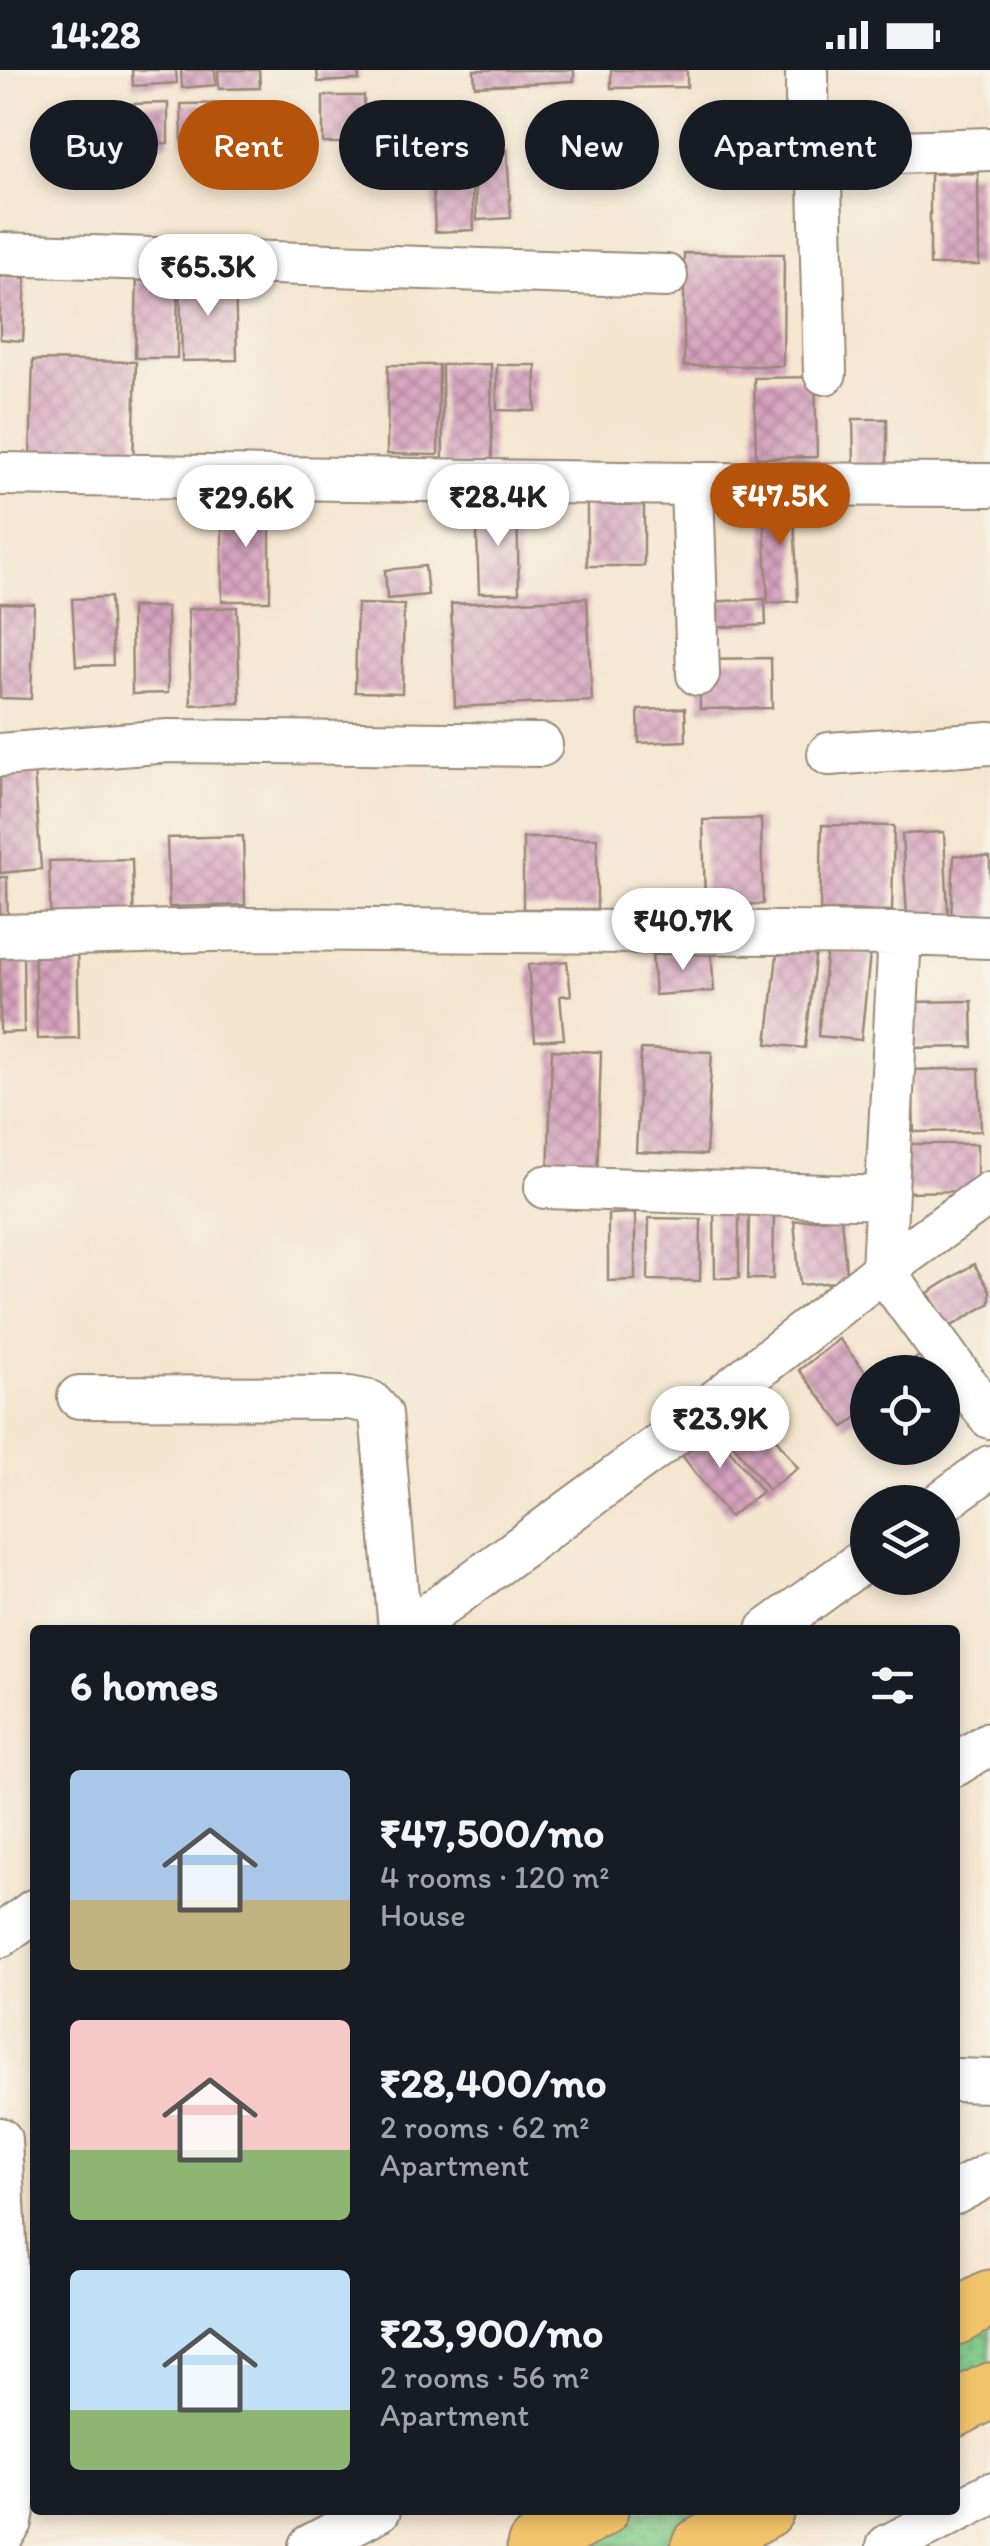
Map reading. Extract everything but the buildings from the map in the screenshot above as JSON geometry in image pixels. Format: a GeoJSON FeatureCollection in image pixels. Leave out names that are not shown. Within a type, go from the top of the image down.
{"type":"FeatureCollection","features":[{"type":"Feature","properties":{"kind":"highway"},"geometry":{"type":"LineString","coordinates":[[960,2314],[990,2298]]}},
{"type":"Feature","properties":{"kind":"highway"},"geometry":{"type":"LineString","coordinates":[[960,2406],[990,2391]]}},
{"type":"Feature","properties":{"kind":"highway"},"geometry":{"type":"LineString","coordinates":[[535,2546],[591,2515]]}},
{"type":"Feature","properties":{"kind":"street"},"geometry":{"type":"LineString","coordinates":[[806,70],[808,100]]}},
{"type":"Feature","properties":{"kind":"street"},"geometry":{"type":"LineString","coordinates":[[912,152],[990,150]]}},
{"type":"Feature","properties":{"kind":"street"},"geometry":{"type":"LineString","coordinates":[[820,190],[824,373]]}},
{"type":"Feature","properties":{"kind":"street"},"geometry":{"type":"LineString","coordinates":[[0,254],[666,276]]}},
{"type":"Feature","properties":{"kind":"street"},"geometry":{"type":"LineString","coordinates":[[0,474],[990,485]]}},
{"type":"Feature","properties":{"kind":"street"},"geometry":{"type":"LineString","coordinates":[[692,484],[698,674]]}},
{"type":"Feature","properties":{"kind":"street"},"geometry":{"type":"LineString","coordinates":[[0,755],[168,741],[541,744]]}},
{"type":"Feature","properties":{"kind":"street"},"geometry":{"type":"LineString","coordinates":[[829,754],[990,743]]}},
{"type":"Feature","properties":{"kind":"street"},"geometry":{"type":"LineString","coordinates":[[0,936],[248,929],[990,937]]}},
{"type":"Feature","properties":{"kind":"street"},"geometry":{"type":"LineString","coordinates":[[900,934],[883,1270],[990,1417]]}},
{"type":"Feature","properties":{"kind":"street"},"geometry":{"type":"LineString","coordinates":[[546,1187],[886,1198]]}},
{"type":"Feature","properties":{"kind":"street"},"geometry":{"type":"LineString","coordinates":[[415,1625],[664,1442],[883,1270],[990,1193]]}},
{"type":"Feature","properties":{"kind":"street"},"geometry":{"type":"LineString","coordinates":[[79,1397],[350,1398],[370,1402],[381,1414],[400,1625]]}},
{"type":"Feature","properties":{"kind":"street"},"geometry":{"type":"LineString","coordinates":[[960,1489],[990,1467]]}},
{"type":"Feature","properties":{"kind":"street"},"geometry":{"type":"LineString","coordinates":[[775,1625],[850,1570]]}},
{"type":"Feature","properties":{"kind":"street"},"geometry":{"type":"LineString","coordinates":[[960,1762],[990,1743]]}},
{"type":"Feature","properties":{"kind":"street"},"geometry":{"type":"LineString","coordinates":[[0,1936],[30,1914]]}},
{"type":"Feature","properties":{"kind":"street"},"geometry":{"type":"LineString","coordinates":[[960,2080],[990,2081]]}},
{"type":"Feature","properties":{"kind":"street"},"geometry":{"type":"LineString","coordinates":[[0,2139],[17,2488],[11,2522],[0,2538]]}},
{"type":"Feature","properties":{"kind":"street"},"geometry":{"type":"LineString","coordinates":[[960,2190],[990,2174]]}},
{"type":"Feature","properties":{"kind":"street"},"geometry":{"type":"LineString","coordinates":[[960,2509],[990,2494]]}},
{"type":"Feature","properties":{"kind":"street"},"geometry":{"type":"LineString","coordinates":[[310,2546],[369,2515]]}},
{"type":"Feature","properties":{"kind":"street"},"geometry":{"type":"LineString","coordinates":[[888,2546],[949,2515]]}},
{"type":"Feature","properties":{"kind":"green space"},"geometry":{"type":"Polygon","coordinates":[[[990,2312],[990,2368],[960,2384],[960,2328],[990,2312]]]}},
{"type":"Feature","properties":{"kind":"green space"},"geometry":{"type":"Polygon","coordinates":[[[628,2515],[719,2515],[655,2546],[574,2546],[628,2515]]]}}]}
